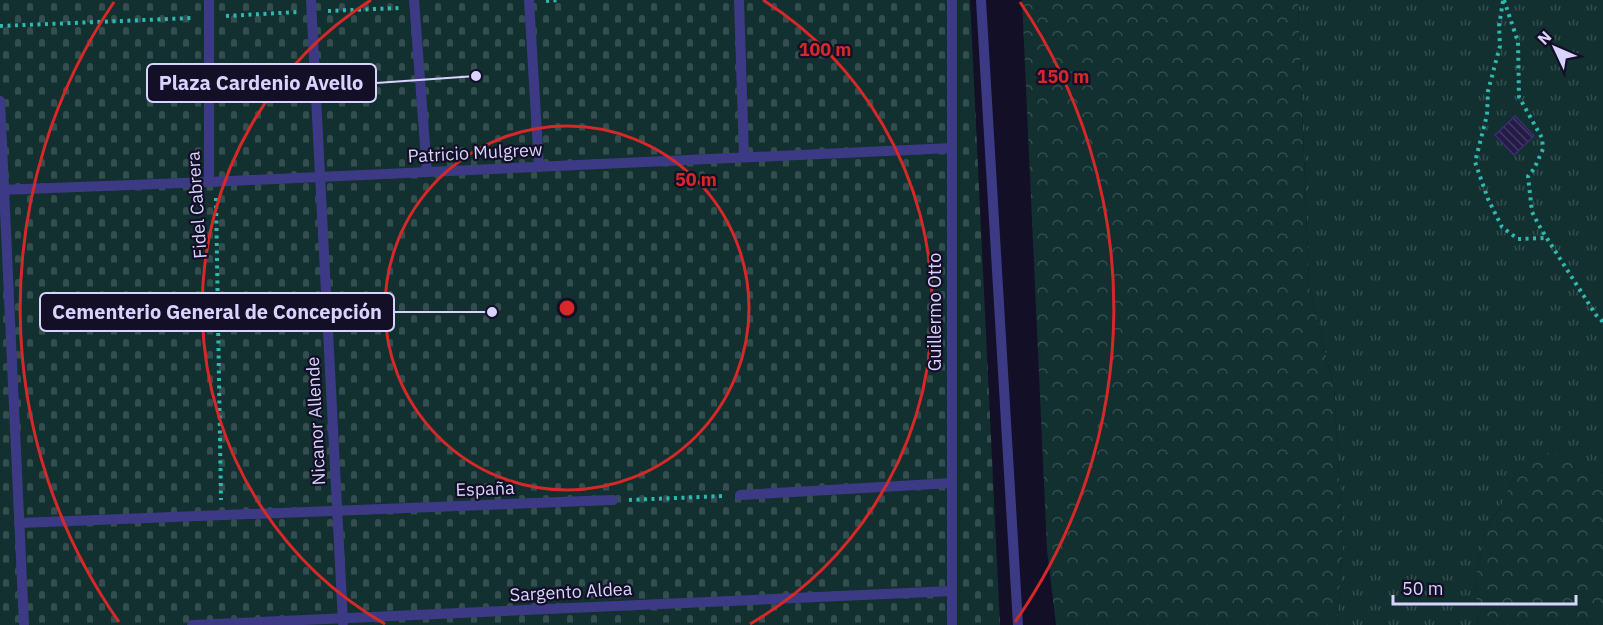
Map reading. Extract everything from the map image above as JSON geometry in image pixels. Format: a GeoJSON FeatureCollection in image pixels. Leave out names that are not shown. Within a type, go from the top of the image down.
{"type":"FeatureCollection","features":[{"type":"Feature","properties":{"kind":"lane","name":"Fidel Cabrera"},"geometry":{"type":"LineString","coordinates":[[209,0],[209,182]]}},
{"type":"Feature","properties":{"kind":"lane","name":"Nicanor Allende"},"geometry":{"type":"LineString","coordinates":[[311,0],[342,622]]}},
{"type":"Feature","properties":{"kind":"lane"},"geometry":{"type":"LineString","coordinates":[[414,0],[427,172]]}},
{"type":"Feature","properties":{"kind":"lane"},"geometry":{"type":"LineString","coordinates":[[529,0],[539,167]]}},
{"type":"Feature","properties":{"kind":"lane"},"geometry":{"type":"LineString","coordinates":[[739,0],[744,158]]}},
{"type":"Feature","properties":{"kind":"lane","name":"Guillermo Otto"},"geometry":{"type":"LineString","coordinates":[[952,0],[952,625]]}},
{"type":"Feature","properties":{"kind":"lane"},"geometry":{"type":"LineString","coordinates":[[981,0],[1018,625]]}},
{"type":"Feature","properties":{"kind":"lane"},"geometry":{"type":"LineString","coordinates":[[0,101],[2,190],[24,625]]}},
{"type":"Feature","properties":{"kind":"lane","name":"Patricio Mulgrew"},"geometry":{"type":"LineString","coordinates":[[2,190],[952,148]]}},
{"type":"Feature","properties":{"kind":"lane"},"geometry":{"type":"LineString","coordinates":[[740,495],[952,483]]}},
{"type":"Feature","properties":{"kind":"lane","name":"España"},"geometry":{"type":"LineString","coordinates":[[19,523],[613,500]]}},
{"type":"Feature","properties":{"kind":"lane","name":"Sargento Aldea"},"geometry":{"type":"LineString","coordinates":[[192,625],[342,622],[952,591]]}},
{"type":"Feature","properties":{"kind":"path"},"geometry":{"type":"LineString","coordinates":[[1504,0],[1499,26],[1500,46],[1488,91],[1487,115],[1475,162],[1488,199],[1502,227],[1518,239],[1547,238]]}},
{"type":"Feature","properties":{"kind":"path"},"geometry":{"type":"LineString","coordinates":[[1504,0],[1518,42],[1519,97],[1542,138],[1543,149],[1534,169],[1528,176],[1532,212],[1596,315],[1603,322]]}},
{"type":"Feature","properties":{"kind":"path","name":"Fidel Cabrera"},"geometry":{"type":"LineString","coordinates":[[209,182],[216,192],[222,516]]}},
{"type":"Feature","properties":{"kind":"path"},"geometry":{"type":"LineString","coordinates":[[613,500],[740,495]]}},
{"type":"Feature","properties":{"kind":"green space"},"geometry":{"type":"Polygon","coordinates":[[[0,0],[970,0],[1000,625],[0,625],[0,0]]]}},
{"type":"Feature","properties":{"kind":"green space"},"geometry":{"type":"Polygon","coordinates":[[[1022,0],[1298,0],[1309,286],[1334,388],[1343,542],[1337,625],[1056,625],[1047,550],[1022,0]]]}},
{"type":"Feature","properties":{"kind":"green space"},"geometry":{"type":"Polygon","coordinates":[[[1298,0],[1603,0],[1603,472],[1589,477],[1515,473],[1501,506],[1486,528],[1475,580],[1478,625],[1337,625],[1343,542],[1334,388],[1309,286],[1298,0]]]}},
{"type":"Feature","properties":{"kind":"green space"},"geometry":{"type":"Polygon","coordinates":[[[1542,453],[1567,455],[1589,477],[1603,472],[1603,625],[1478,625],[1475,580],[1486,528],[1501,506],[1515,473],[1542,453]]]}},
{"type":"Feature","properties":{"kind":"building"},"geometry":{"type":"Polygon","coordinates":[[[1515,116],[1534,136],[1514,155],[1495,135],[1515,116]]]}},
{"type":"Feature","properties":{"kind":"place","name":"Plaza Cardenio Avello"},"geometry":{"type":"Point","coordinates":[476,76]}},
{"type":"Feature","properties":{"kind":"place","name":"Cementerio General de Concepción"},"geometry":{"type":"Point","coordinates":[492,312]}}]}
